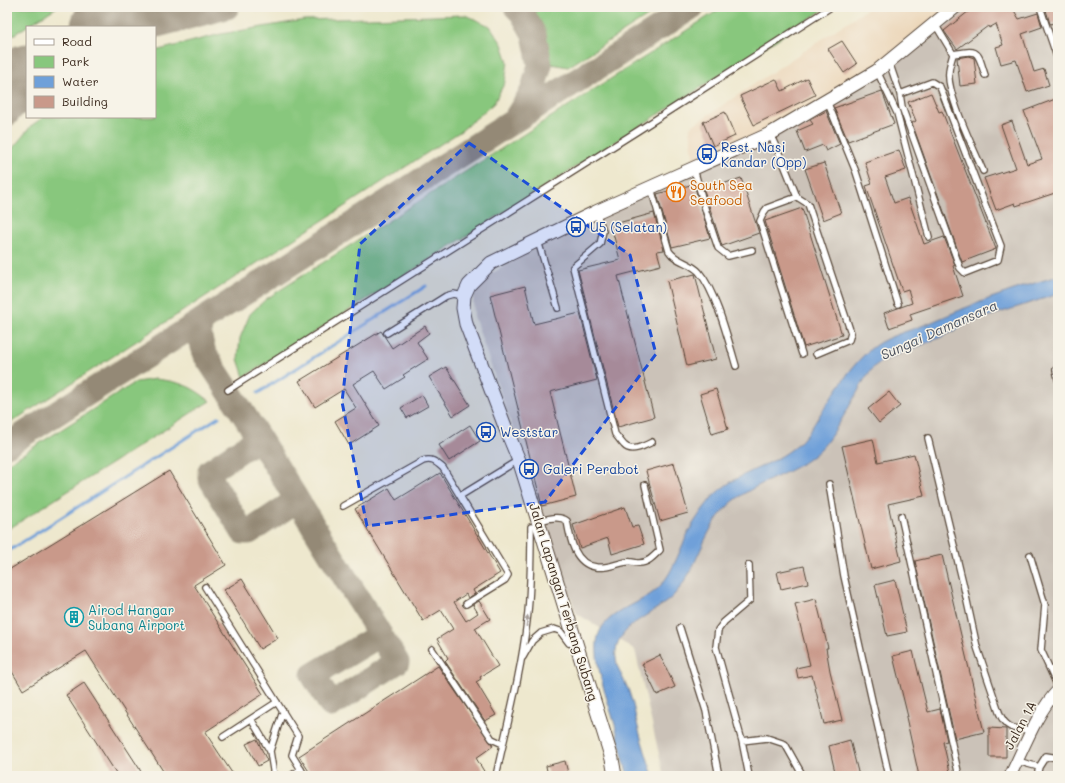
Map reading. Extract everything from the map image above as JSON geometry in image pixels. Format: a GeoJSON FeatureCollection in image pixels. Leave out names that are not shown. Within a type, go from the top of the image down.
{"type":"FeatureCollection","features":[{"type":"Feature","properties":{"kind":"street"},"geometry":{"type":"LineString","coordinates":[[464,296],[469,285],[491,263],[596,212],[770,134],[827,101],[889,62],[955,7]]}},
{"type":"Feature","properties":{"kind":"street","name":"Jalan Lapangan Terbang Subang"},"geometry":{"type":"LineString","coordinates":[[464,296],[463,308],[466,324],[520,463],[535,524],[608,776]]}},
{"type":"Feature","properties":{"kind":"street","name":"Jalan Lapangan Terbang Subang"},"geometry":{"type":"LineString","coordinates":[[506,429],[512,464],[535,524],[612,759],[615,776]]}},
{"type":"Feature","properties":{"kind":"street","name":"Jalan 1A"},"geometry":{"type":"LineString","coordinates":[[1010,776],[1032,730],[1058,688]]}},
{"type":"Feature","properties":{"kind":"lane"},"geometry":{"type":"LineString","coordinates":[[228,390],[831,7]]}},
{"type":"Feature","properties":{"kind":"lane"},"geometry":{"type":"LineString","coordinates":[[1040,7],[1058,60]]}},
{"type":"Feature","properties":{"kind":"lane"},"geometry":{"type":"LineString","coordinates":[[935,24],[953,54],[948,72],[952,94],[983,171]]}},
{"type":"Feature","properties":{"kind":"lane"},"geometry":{"type":"LineString","coordinates":[[953,54],[969,51],[975,52],[978,54],[985,75]]}},
{"type":"Feature","properties":{"kind":"lane"},"geometry":{"type":"LineString","coordinates":[[889,62],[900,94],[902,107],[960,268],[965,273],[998,260],[1001,246],[940,87],[932,82],[900,94]]}},
{"type":"Feature","properties":{"kind":"lane"},"geometry":{"type":"LineString","coordinates":[[877,70],[897,114],[930,237]]}},
{"type":"Feature","properties":{"kind":"lane"},"geometry":{"type":"LineString","coordinates":[[827,101],[856,172],[898,304]]}},
{"type":"Feature","properties":{"kind":"lane"},"geometry":{"type":"LineString","coordinates":[[770,134],[797,196],[808,204],[851,333],[849,340],[816,354]]}},
{"type":"Feature","properties":{"kind":"lane"},"geometry":{"type":"LineString","coordinates":[[694,168],[718,248],[728,256],[752,250]]}},
{"type":"Feature","properties":{"kind":"lane"},"geometry":{"type":"LineString","coordinates":[[651,187],[669,251],[672,256],[678,260],[694,267],[706,282],[714,299],[736,366]]}},
{"type":"Feature","properties":{"kind":"lane"},"geometry":{"type":"LineString","coordinates":[[797,196],[767,208],[760,221],[802,354]]}},
{"type":"Feature","properties":{"kind":"lane"},"geometry":{"type":"LineString","coordinates":[[596,212],[602,231],[600,244],[573,267],[615,434],[624,445],[629,448],[640,448],[652,442]]}},
{"type":"Feature","properties":{"kind":"lane"},"geometry":{"type":"LineString","coordinates":[[538,240],[558,308]]}},
{"type":"Feature","properties":{"kind":"lane"},"geometry":{"type":"LineString","coordinates":[[387,333],[446,296],[453,294],[464,296]]}},
{"type":"Feature","properties":{"kind":"lane"},"geometry":{"type":"LineString","coordinates":[[1056,370],[1058,379]]}},
{"type":"Feature","properties":{"kind":"lane"},"geometry":{"type":"LineString","coordinates":[[928,438],[977,647],[999,712],[1002,719],[1011,728],[1032,730]]}},
{"type":"Feature","properties":{"kind":"lane"},"geometry":{"type":"LineString","coordinates":[[343,506],[422,460],[434,460],[444,468],[508,575],[505,580],[466,604]]}},
{"type":"Feature","properties":{"kind":"lane"},"geometry":{"type":"LineString","coordinates":[[460,496],[512,464]]}},
{"type":"Feature","properties":{"kind":"lane"},"geometry":{"type":"LineString","coordinates":[[829,484],[844,576],[889,776]]}},
{"type":"Feature","properties":{"kind":"lane"},"geometry":{"type":"LineString","coordinates":[[535,524],[557,518],[567,521],[575,551],[584,562],[596,567],[627,562],[640,563],[648,561],[660,550],[645,485]]}},
{"type":"Feature","properties":{"kind":"lane"},"geometry":{"type":"LineString","coordinates":[[901,516],[959,776]]}},
{"type":"Feature","properties":{"kind":"lane","name":"Jalan Lapangan Terbang Subang"},"geometry":{"type":"LineString","coordinates":[[520,663],[531,588],[535,524]]}},
{"type":"Feature","properties":{"kind":"lane"},"geometry":{"type":"LineString","coordinates":[[1030,555],[1045,605],[1040,650],[1058,688]]}},
{"type":"Feature","properties":{"kind":"lane"},"geometry":{"type":"LineString","coordinates":[[749,565],[750,600],[724,622],[718,630],[716,647],[742,741],[749,776]]}},
{"type":"Feature","properties":{"kind":"lane"},"geometry":{"type":"LineString","coordinates":[[205,587],[298,736],[292,755],[305,776]]}},
{"type":"Feature","properties":{"kind":"lane"},"geometry":{"type":"LineString","coordinates":[[680,628],[706,711],[719,776]]}},
{"type":"Feature","properties":{"kind":"lane"},"geometry":{"type":"LineString","coordinates":[[496,776],[520,663],[532,641],[541,633],[554,629],[560,631],[569,643]]}},
{"type":"Feature","properties":{"kind":"lane"},"geometry":{"type":"LineString","coordinates":[[432,649],[492,739],[503,744]]}},
{"type":"Feature","properties":{"kind":"lane"},"geometry":{"type":"LineString","coordinates":[[223,737],[276,702]]}},
{"type":"Feature","properties":{"kind":"lane"},"geometry":{"type":"LineString","coordinates":[[270,751],[283,711]]}},
{"type":"Feature","properties":{"kind":"lane"},"geometry":{"type":"LineString","coordinates":[[251,719],[270,751],[274,776]]}},
{"type":"Feature","properties":{"kind":"lane"},"geometry":{"type":"LineString","coordinates":[[742,741],[767,738],[785,744],[803,776]]}},
{"type":"Feature","properties":{"kind":"lane"},"geometry":{"type":"LineString","coordinates":[[1036,776],[1039,767],[1046,756],[1058,758]]}},
{"type":"Feature","properties":{"kind":"lane"},"geometry":{"type":"LineString","coordinates":[[1017,761],[1039,767]]}},
{"type":"Feature","properties":{"kind":"lane"},"geometry":{"type":"LineString","coordinates":[[291,776],[301,769]]}},
{"type":"Feature","properties":{"kind":"highlighted area"},"geometry":{"type":"Polygon","coordinates":[[[469,143],[630,255],[656,354],[545,502],[367,526],[342,402],[360,244],[469,143]]]}},
{"type":"Feature","properties":{"kind":"shaded area"},"geometry":{"type":"Polygon","coordinates":[[[870,7],[954,7],[844,90],[694,168],[690,127],[870,7]]]}},
{"type":"Feature","properties":{"kind":"shaded area"},"geometry":{"type":"Polygon","coordinates":[[[955,7],[1058,7],[1058,776],[664,776],[635,650],[576,613],[474,316],[473,295],[489,275],[596,212],[827,101],[955,7]]]}},
{"type":"Feature","properties":{"kind":"green space"},"geometry":{"type":"Polygon","coordinates":[[[7,7],[57,7],[26,26],[7,39],[7,7]]]}},
{"type":"Feature","properties":{"kind":"green space"},"geometry":{"type":"Polygon","coordinates":[[[530,7],[662,7],[568,67],[551,64],[541,27],[530,7]]]}},
{"type":"Feature","properties":{"kind":"green space"},"geometry":{"type":"Polygon","coordinates":[[[723,7],[828,7],[244,377],[238,359],[240,338],[250,314],[266,299],[723,7]]]}},
{"type":"Feature","properties":{"kind":"green space"},"geometry":{"type":"Polygon","coordinates":[[[465,15],[490,26],[502,44],[508,62],[505,82],[494,103],[461,131],[7,425],[7,155],[32,125],[42,118],[156,118],[156,51],[221,34],[304,20],[465,15]]]}},
{"type":"Feature","properties":{"kind":"green space"},"geometry":{"type":"Polygon","coordinates":[[[155,379],[171,381],[184,385],[210,401],[7,530],[7,464],[136,382],[155,379]]]}},
{"type":"Feature","properties":{"kind":"water","name":"Sungai Damansara"},"geometry":{"type":"Polygon","coordinates":[[[1058,276],[1058,294],[971,322],[946,335],[880,362],[868,374],[833,433],[815,454],[803,463],[751,490],[727,507],[712,527],[682,585],[667,601],[627,630],[621,637],[617,646],[617,663],[629,690],[653,776],[628,776],[599,668],[597,657],[598,636],[602,627],[609,619],[654,592],[666,579],[691,527],[710,500],[719,491],[741,476],[777,459],[798,444],[809,432],[848,373],[872,347],[887,339],[988,299],[1058,276]]]}},
{"type":"Feature","properties":{"kind":"building"},"geometry":{"type":"Polygon","coordinates":[[[974,7],[1012,7],[1019,19],[1038,13],[1042,27],[1022,34],[1034,72],[1044,69],[1049,85],[1027,92],[1016,60],[1001,64],[996,47],[1003,45],[996,24],[989,28],[988,26],[957,49],[944,31],[974,7]]]}},
{"type":"Feature","properties":{"kind":"building"},"geometry":{"type":"Polygon","coordinates":[[[1047,7],[1058,7],[1058,22],[1050,24],[1046,10],[1048,9],[1047,7]]]}},
{"type":"Feature","properties":{"kind":"building"},"geometry":{"type":"Polygon","coordinates":[[[842,41],[857,64],[844,73],[828,49],[842,41]]]}},
{"type":"Feature","properties":{"kind":"building"},"geometry":{"type":"Polygon","coordinates":[[[968,56],[974,58],[977,84],[960,86],[957,58],[968,56]]]}},
{"type":"Feature","properties":{"kind":"building"},"geometry":{"type":"Polygon","coordinates":[[[807,78],[815,95],[754,125],[740,96],[776,79],[782,91],[807,78]]]}},
{"type":"Feature","properties":{"kind":"building"},"geometry":{"type":"Polygon","coordinates":[[[882,91],[894,124],[848,141],[834,108],[882,91]]]}},
{"type":"Feature","properties":{"kind":"building"},"geometry":{"type":"Polygon","coordinates":[[[931,93],[939,112],[942,111],[996,249],[962,262],[912,123],[916,121],[908,102],[931,93]]]}},
{"type":"Feature","properties":{"kind":"building"},"geometry":{"type":"Polygon","coordinates":[[[1058,98],[1058,192],[1016,206],[1015,203],[996,210],[984,178],[1016,168],[1001,125],[1012,121],[1027,164],[1042,159],[1024,111],[1058,98]]]}},
{"type":"Feature","properties":{"kind":"building"},"geometry":{"type":"Polygon","coordinates":[[[826,111],[840,144],[826,151],[823,145],[805,152],[797,131],[813,124],[810,120],[826,111]]]}},
{"type":"Feature","properties":{"kind":"building"},"geometry":{"type":"Polygon","coordinates":[[[725,112],[735,136],[713,146],[703,122],[725,112]]]}},
{"type":"Feature","properties":{"kind":"building"},"geometry":{"type":"Polygon","coordinates":[[[899,150],[906,170],[885,177],[894,203],[908,198],[924,244],[944,237],[955,265],[953,266],[963,296],[910,314],[912,320],[889,328],[884,313],[912,303],[908,289],[902,291],[866,186],[872,184],[865,162],[899,150]]]}},
{"type":"Feature","properties":{"kind":"building"},"geometry":{"type":"Polygon","coordinates":[[[824,163],[841,213],[823,220],[805,169],[824,163]]]}},
{"type":"Feature","properties":{"kind":"building"},"geometry":{"type":"Polygon","coordinates":[[[741,178],[759,233],[722,246],[704,190],[741,178]]]}},
{"type":"Feature","properties":{"kind":"building"},"geometry":{"type":"Polygon","coordinates":[[[694,184],[710,238],[672,247],[657,194],[694,184]]]}},
{"type":"Feature","properties":{"kind":"building"},"geometry":{"type":"Polygon","coordinates":[[[802,208],[842,335],[804,347],[765,221],[802,208]]]}},
{"type":"Feature","properties":{"kind":"building"},"geometry":{"type":"Polygon","coordinates":[[[654,213],[664,250],[657,251],[661,265],[618,276],[654,417],[618,427],[578,270],[620,260],[611,225],[654,213]]]}},
{"type":"Feature","properties":{"kind":"building"},"geometry":{"type":"Polygon","coordinates":[[[695,274],[716,359],[687,366],[667,281],[695,274]]]}},
{"type":"Feature","properties":{"kind":"building"},"geometry":{"type":"Polygon","coordinates":[[[525,286],[534,324],[580,313],[597,380],[550,392],[576,497],[542,506],[490,295],[525,286]]]}},
{"type":"Feature","properties":{"kind":"building"},"geometry":{"type":"Polygon","coordinates":[[[425,326],[429,333],[417,342],[428,359],[403,375],[405,377],[386,389],[374,371],[353,384],[379,426],[349,445],[335,421],[356,408],[344,389],[315,407],[299,381],[381,331],[392,348],[425,326]]]}},
{"type":"Feature","properties":{"kind":"building"},"geometry":{"type":"Polygon","coordinates":[[[446,367],[470,405],[453,416],[429,377],[446,367]]]}},
{"type":"Feature","properties":{"kind":"building"},"geometry":{"type":"Polygon","coordinates":[[[716,389],[728,429],[712,434],[700,394],[716,389]]]}},
{"type":"Feature","properties":{"kind":"building"},"geometry":{"type":"Polygon","coordinates":[[[889,392],[900,406],[879,423],[868,409],[889,392]]]}},
{"type":"Feature","properties":{"kind":"building"},"geometry":{"type":"Polygon","coordinates":[[[422,395],[428,406],[407,418],[401,408],[422,395]]]}},
{"type":"Feature","properties":{"kind":"building"},"geometry":{"type":"Polygon","coordinates":[[[470,425],[480,441],[449,461],[439,445],[470,425]]]}},
{"type":"Feature","properties":{"kind":"building"},"geometry":{"type":"Polygon","coordinates":[[[873,439],[878,462],[914,454],[924,496],[888,504],[901,561],[871,569],[842,446],[873,439]]]}},
{"type":"Feature","properties":{"kind":"building"},"geometry":{"type":"Polygon","coordinates":[[[674,463],[688,513],[660,521],[646,471],[674,463]]]}},
{"type":"Feature","properties":{"kind":"building"},"geometry":{"type":"Polygon","coordinates":[[[169,471],[226,565],[194,585],[263,694],[205,732],[234,776],[156,776],[163,771],[86,651],[23,690],[7,663],[7,571],[169,471]]]}},
{"type":"Feature","properties":{"kind":"building"},"geometry":{"type":"Polygon","coordinates":[[[440,473],[500,573],[473,590],[475,594],[468,598],[466,594],[454,602],[466,621],[478,613],[473,605],[479,601],[490,619],[475,628],[498,666],[480,677],[481,679],[476,682],[496,715],[485,721],[445,661],[448,658],[437,639],[453,629],[441,610],[423,621],[355,509],[389,488],[396,500],[440,473]]]}},
{"type":"Feature","properties":{"kind":"building"},"geometry":{"type":"Polygon","coordinates":[[[625,507],[632,527],[638,526],[644,544],[612,554],[608,538],[580,548],[573,525],[625,507]]]}},
{"type":"Feature","properties":{"kind":"building"},"geometry":{"type":"Polygon","coordinates":[[[942,555],[984,732],[955,739],[915,561],[942,555]]]}},
{"type":"Feature","properties":{"kind":"building"},"geometry":{"type":"Polygon","coordinates":[[[804,566],[808,583],[781,589],[777,572],[804,566]]]}},
{"type":"Feature","properties":{"kind":"building"},"geometry":{"type":"Polygon","coordinates":[[[242,579],[278,638],[260,649],[224,590],[242,579]]]}},
{"type":"Feature","properties":{"kind":"building"},"geometry":{"type":"Polygon","coordinates":[[[895,580],[907,632],[887,636],[875,585],[895,580]]]}},
{"type":"Feature","properties":{"kind":"building"},"geometry":{"type":"Polygon","coordinates":[[[816,599],[828,648],[826,648],[830,671],[842,720],[824,724],[812,675],[798,678],[796,668],[810,665],[795,604],[816,599]]]}},
{"type":"Feature","properties":{"kind":"building"},"geometry":{"type":"Polygon","coordinates":[[[913,651],[928,712],[940,709],[947,741],[943,742],[951,776],[919,776],[906,717],[908,717],[893,656],[913,651]]]}},
{"type":"Feature","properties":{"kind":"building"},"geometry":{"type":"Polygon","coordinates":[[[660,655],[675,687],[657,695],[642,664],[660,655]]]}},
{"type":"Feature","properties":{"kind":"building"},"geometry":{"type":"Polygon","coordinates":[[[438,666],[493,746],[476,758],[485,773],[480,776],[312,776],[299,756],[438,666]]]}},
{"type":"Feature","properties":{"kind":"building"},"geometry":{"type":"Polygon","coordinates":[[[84,683],[143,776],[118,776],[66,695],[84,683]]]}},
{"type":"Feature","properties":{"kind":"building"},"geometry":{"type":"Polygon","coordinates":[[[989,728],[1006,729],[1006,757],[989,757],[989,728]]]}},
{"type":"Feature","properties":{"kind":"building"},"geometry":{"type":"Polygon","coordinates":[[[257,739],[267,761],[258,766],[246,744],[257,739]]]}},
{"type":"Feature","properties":{"kind":"building"},"geometry":{"type":"Polygon","coordinates":[[[850,740],[859,776],[836,776],[829,746],[850,740]]]}},
{"type":"Feature","properties":{"kind":"building"},"geometry":{"type":"Polygon","coordinates":[[[565,761],[568,773],[548,776],[546,766],[565,761]]]}},
{"type":"Feature","properties":{"kind":"waterway"},"geometry":{"type":"LineString","coordinates":[[258,393],[426,286]]}},
{"type":"Feature","properties":{"kind":"waterway"},"geometry":{"type":"LineString","coordinates":[[7,552],[219,417]]}},
{"type":"Feature","properties":{"kind":"taxiway"},"geometry":{"type":"LineString","coordinates":[[154,26],[227,7]]}},
{"type":"Feature","properties":{"kind":"taxiway"},"geometry":{"type":"LineString","coordinates":[[516,7],[522,13],[534,34],[540,65],[532,92],[517,116]]}},
{"type":"Feature","properties":{"kind":"taxiway"},"geometry":{"type":"LineString","coordinates":[[7,445],[692,7]]}},
{"type":"Feature","properties":{"kind":"taxiway"},"geometry":{"type":"LineString","coordinates":[[7,114],[26,91]]}},
{"type":"Feature","properties":{"kind":"taxiway"},"geometry":{"type":"LineString","coordinates":[[203,320],[200,326],[199,334],[204,353],[259,438],[397,662],[331,705],[313,675],[380,635]]}},
{"type":"Feature","properties":{"kind":"taxiway"},"geometry":{"type":"LineString","coordinates":[[259,438],[210,471],[210,478],[243,532],[249,532],[297,500]]}},
{"type":"Feature","properties":{"kind":"runway"},"geometry":{"type":"LineString","coordinates":[[104,26],[134,7]]}},
{"type":"Feature","properties":{"kind":"runway"},"geometry":{"type":"LineString","coordinates":[[7,88],[26,76]]}},
{"type":"Feature","properties":{"kind":"place","name":"Rest. Nasi Kandar (Opp)"},"geometry":{"type":"Point","coordinates":[707,154]}},
{"type":"Feature","properties":{"kind":"place","name":"South Sea Seafood"},"geometry":{"type":"Point","coordinates":[676,192]}},
{"type":"Feature","properties":{"kind":"place","name":"U5 (Selatan)"},"geometry":{"type":"Point","coordinates":[576,227]}},
{"type":"Feature","properties":{"kind":"place","name":"Weststar"},"geometry":{"type":"Point","coordinates":[486,432]}},
{"type":"Feature","properties":{"kind":"place","name":"Galeri Perabot"},"geometry":{"type":"Point","coordinates":[529,469]}},
{"type":"Feature","properties":{"kind":"place","name":"Airod Hangar Subang Airport"},"geometry":{"type":"Point","coordinates":[74,617]}}]}
